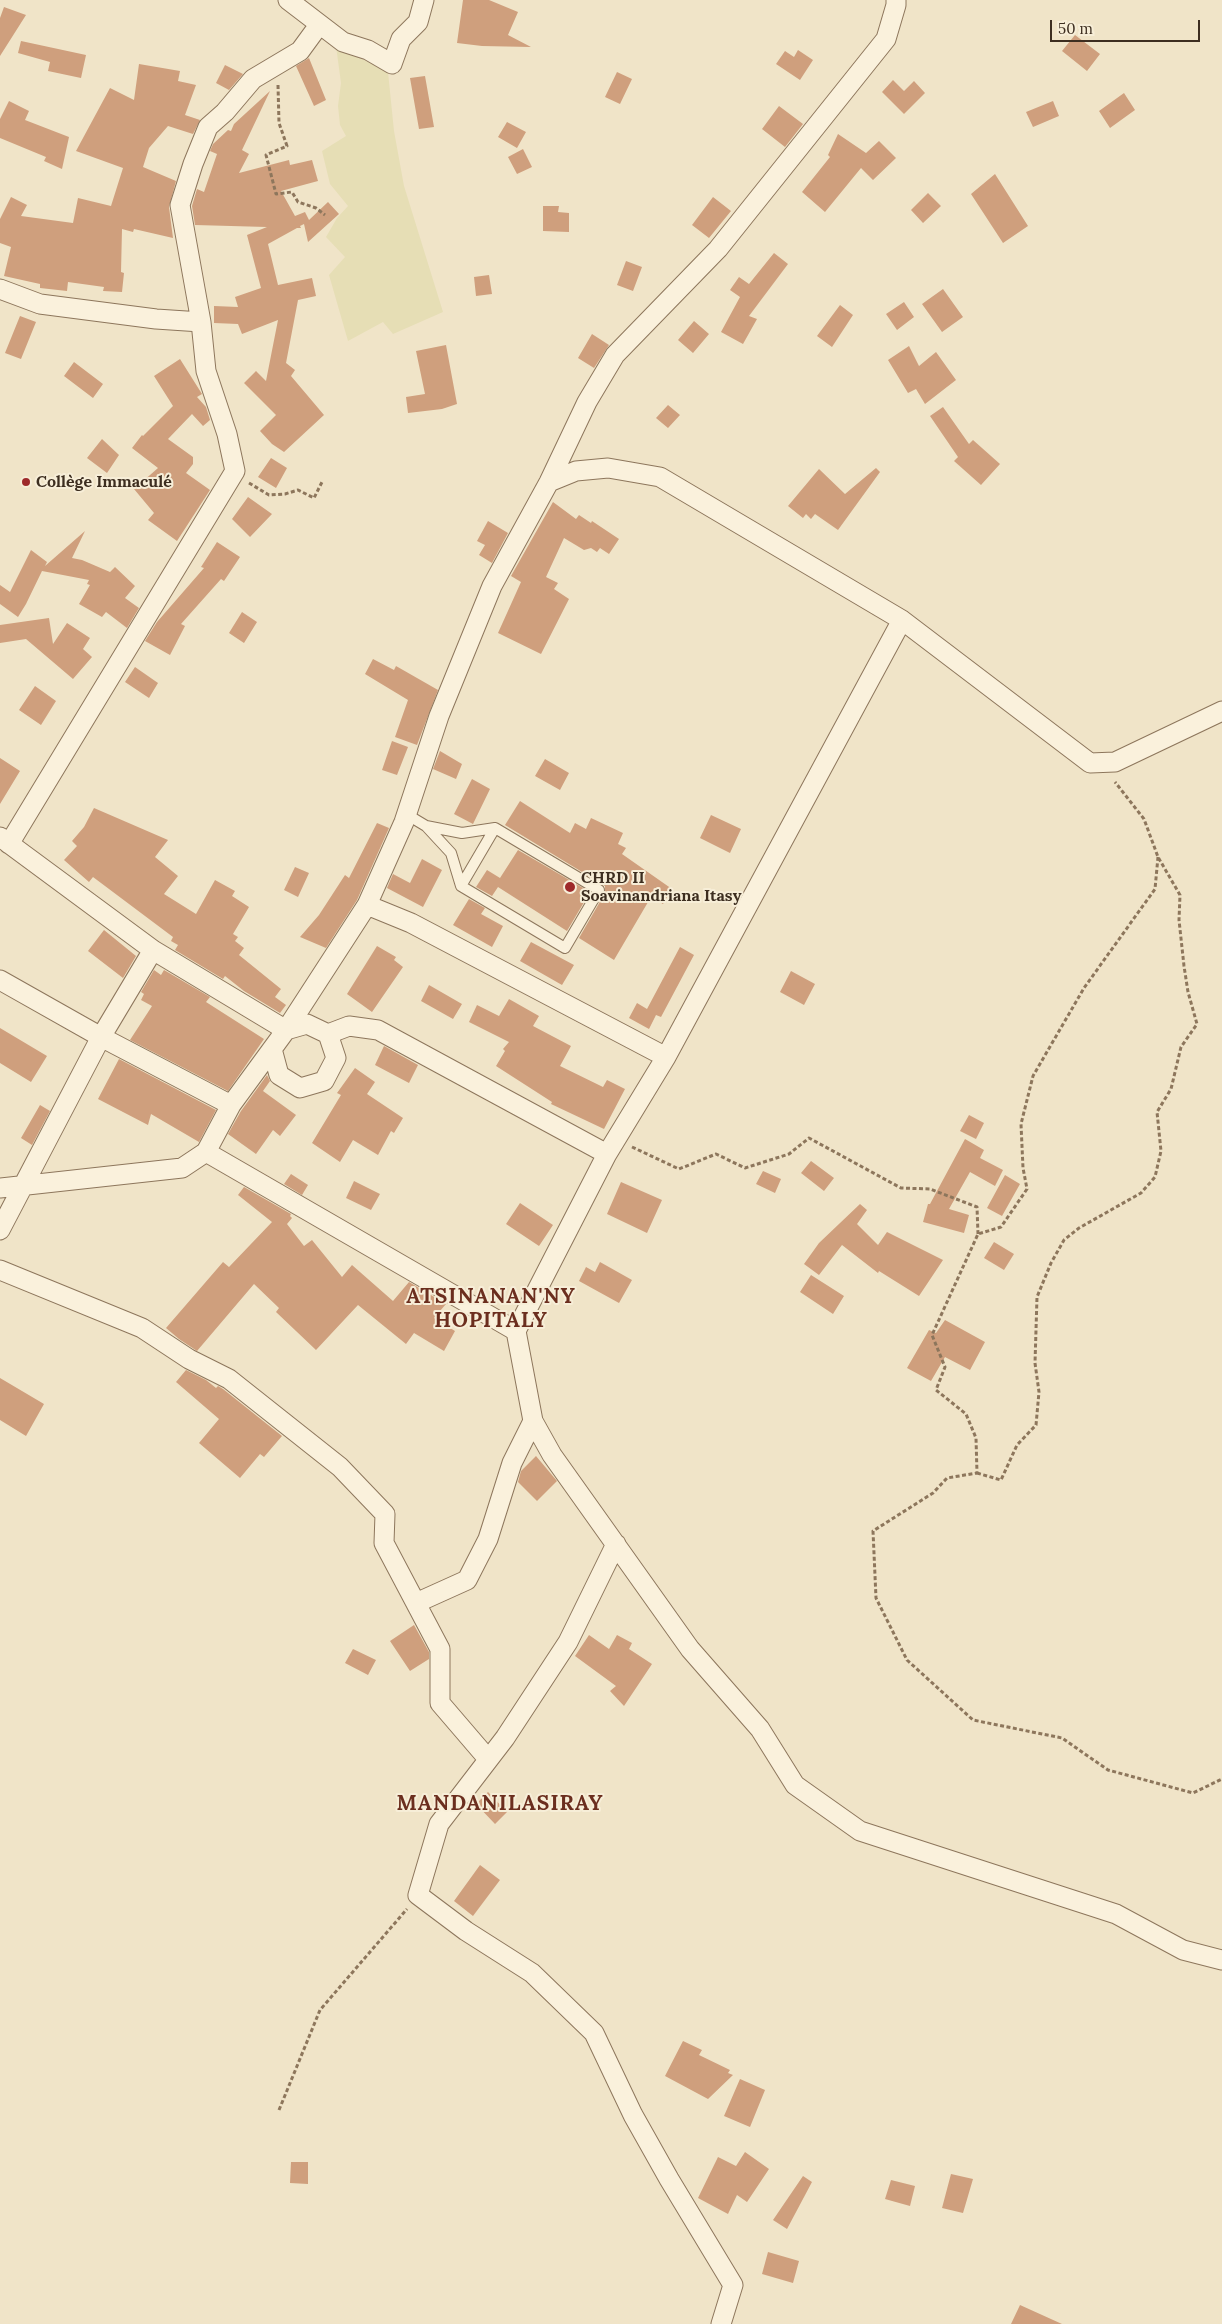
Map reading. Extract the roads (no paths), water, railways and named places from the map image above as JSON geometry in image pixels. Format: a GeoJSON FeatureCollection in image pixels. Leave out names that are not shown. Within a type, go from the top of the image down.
{"type":"FeatureCollection","features":[{"type":"Feature","properties":{"kind":"street"},"geometry":{"type":"LineString","coordinates":[[288,0],[343,42],[368,50],[392,64],[401,39],[418,22],[424,0]]}},
{"type":"Feature","properties":{"kind":"street"},"geometry":{"type":"LineString","coordinates":[[0,1188],[182,1168],[206,1152],[231,1105],[286,1030],[367,905],[406,814],[439,716],[492,586],[549,482],[588,402],[615,355],[718,249],[886,39],[896,0]]}},
{"type":"Feature","properties":{"kind":"street"},"geometry":{"type":"LineString","coordinates":[[272,1049],[278,1075],[300,1088],[324,1081],[336,1058],[328,1034],[308,1024],[286,1030],[153,950],[5,841],[235,472],[227,434],[206,371],[201,322],[180,205],[208,127],[225,112],[253,80],[278,62],[300,50],[320,26]]}},
{"type":"Feature","properties":{"kind":"street"},"geometry":{"type":"LineString","coordinates":[[0,289],[40,304],[156,319],[201,322]]}},
{"type":"Feature","properties":{"kind":"street"},"geometry":{"type":"LineString","coordinates":[[549,482],[576,471],[608,468],[660,477],[902,620],[1090,763],[1115,762],[1222,711]]}},
{"type":"Feature","properties":{"kind":"street"},"geometry":{"type":"LineString","coordinates":[[902,620],[666,1057],[612,1147],[516,1330],[533,1421],[552,1454],[690,1649],[760,1729],[795,1784],[860,1831],[1116,1914],[1183,1950],[1222,1960]]}},
{"type":"Feature","properties":{"kind":"street"},"geometry":{"type":"LineString","coordinates":[[367,905],[411,923],[666,1057]]}},
{"type":"Feature","properties":{"kind":"street"},"geometry":{"type":"LineString","coordinates":[[0,1230],[101,1037],[153,950]]}},
{"type":"Feature","properties":{"kind":"street"},"geometry":{"type":"LineString","coordinates":[[0,980],[101,1037],[231,1105]]}},
{"type":"Feature","properties":{"kind":"street"},"geometry":{"type":"LineString","coordinates":[[328,1034],[349,1026],[378,1030],[612,1147]]}},
{"type":"Feature","properties":{"kind":"street"},"geometry":{"type":"LineString","coordinates":[[206,1152],[516,1330]]}},
{"type":"Feature","properties":{"kind":"street"},"geometry":{"type":"LineString","coordinates":[[0,1270],[142,1328],[189,1359],[229,1379],[340,1467],[385,1514],[384,1543],[440,1649],[440,1703],[488,1759]]}},
{"type":"Feature","properties":{"kind":"street"},"geometry":{"type":"LineString","coordinates":[[416,1603],[466,1580],[488,1539],[512,1463],[533,1421]]}},
{"type":"Feature","properties":{"kind":"street"},"geometry":{"type":"LineString","coordinates":[[616,1544],[568,1642],[488,1759],[440,1824],[418,1895],[466,1931],[532,1973],[594,2033],[633,2115],[733,2285],[721,2324]]}},
{"type":"Feature","properties":{"kind":"lane"},"geometry":{"type":"LineString","coordinates":[[406,814],[426,826],[451,854],[461,886],[565,948],[599,890],[495,828],[462,833],[426,826]]}},
{"type":"Feature","properties":{"kind":"lane"},"geometry":{"type":"LineString","coordinates":[[461,886],[495,828]]}},
{"type":"Feature","properties":{"kind":"place","name":"Collège Immaculé"},"geometry":{"type":"Point","coordinates":[26,482]}},
{"type":"Feature","properties":{"kind":"place","name":"CHRD II Soavinandriana Itasy"},"geometry":{"type":"Point","coordinates":[570,887]}},
{"type":"Feature","properties":{"kind":"district","name":"ATSINANAN'NY HOPITALY"},"geometry":{"type":"Point","coordinates":[491,1309]}},
{"type":"Feature","properties":{"kind":"district","name":"MANDANILASIRAY"},"geometry":{"type":"Point","coordinates":[500,1804]}}]}
